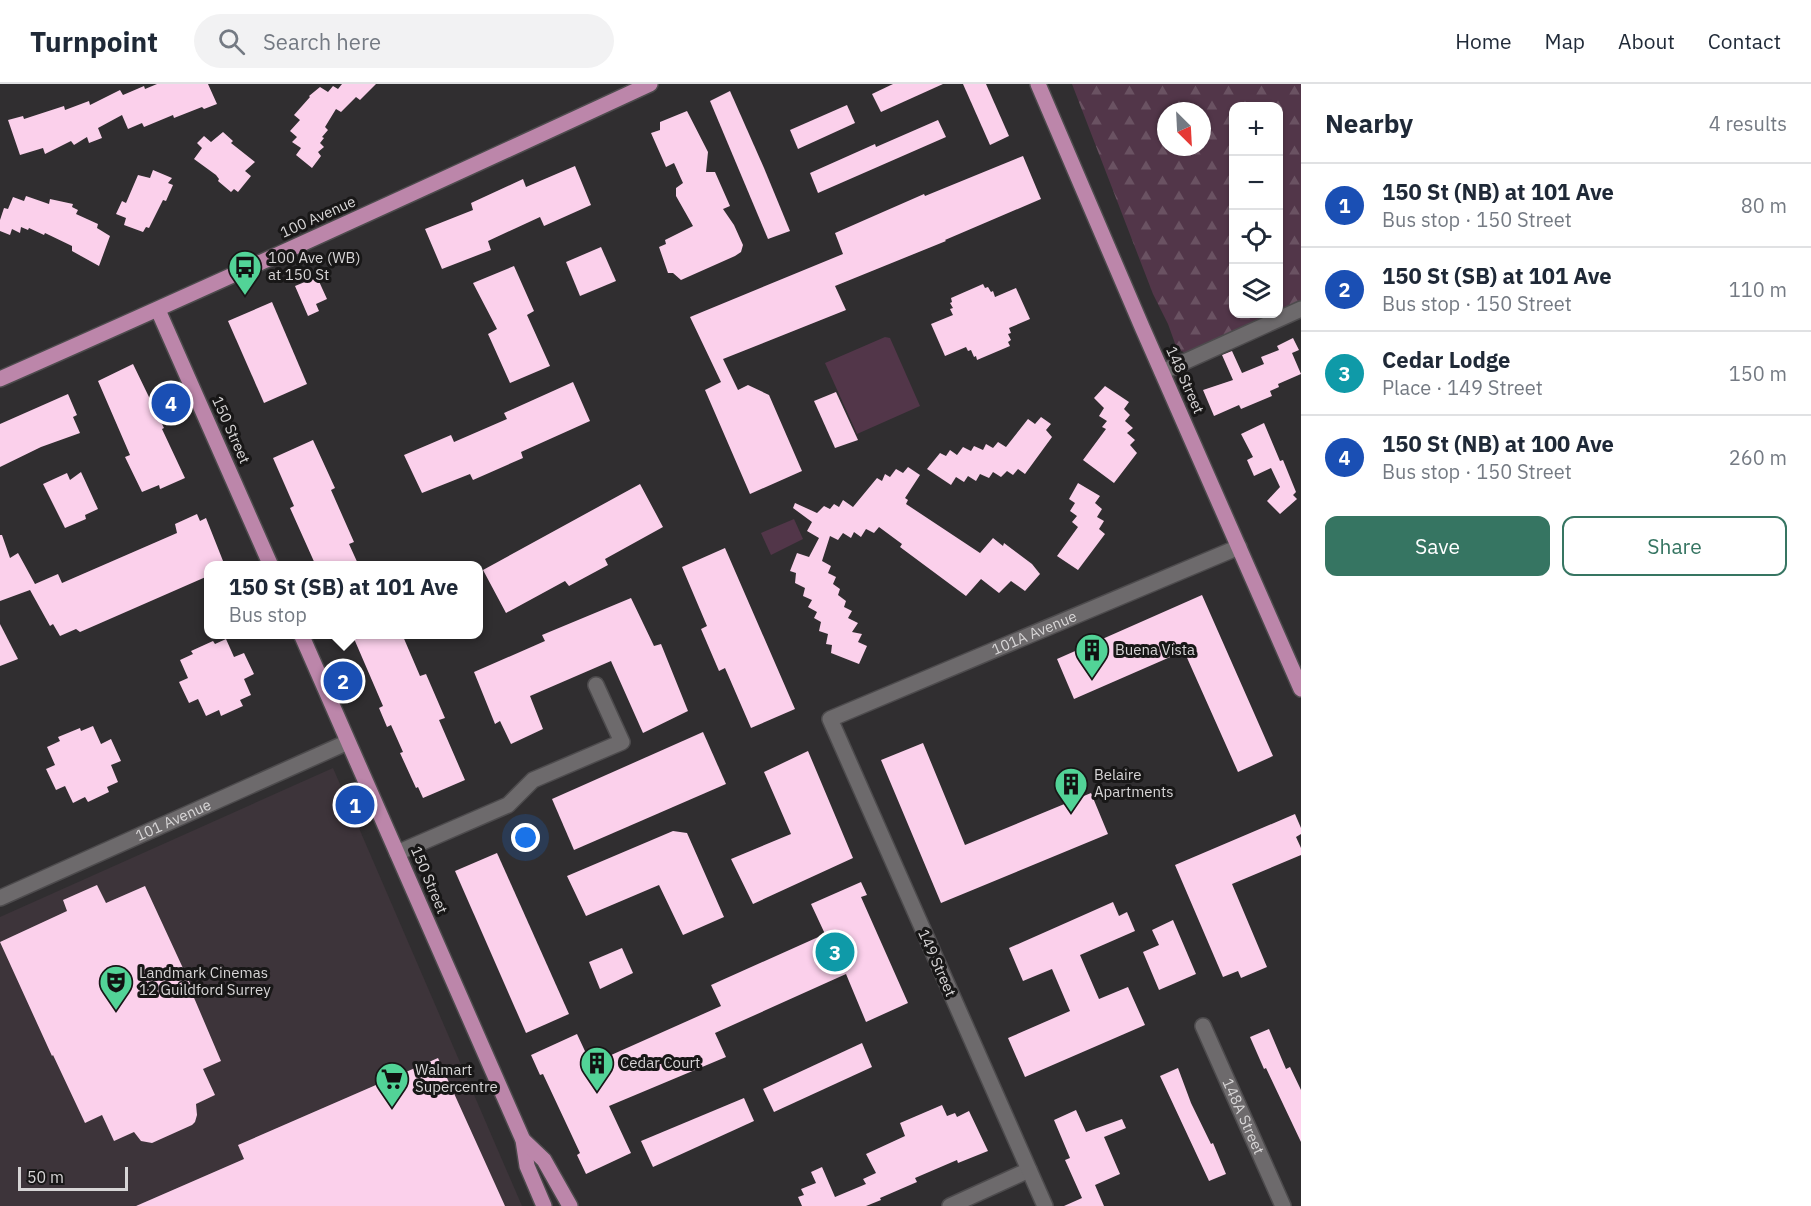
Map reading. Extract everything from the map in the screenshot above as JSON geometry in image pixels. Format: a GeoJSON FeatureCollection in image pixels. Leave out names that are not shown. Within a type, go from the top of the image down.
{"type":"FeatureCollection","features":[{"type":"Feature","properties":{"kind":"main road","name":"100 Avenue"},"geometry":{"type":"LineString","coordinates":[[0,379],[158,310],[576,120],[632,88],[650,84]]}},
{"type":"Feature","properties":{"kind":"main road","name":"148 Street"},"geometry":{"type":"LineString","coordinates":[[1038,84],[1301,689]]}},
{"type":"Feature","properties":{"kind":"main road","name":"150 Street"},"geometry":{"type":"LineString","coordinates":[[158,310],[269,561]]}},
{"type":"Feature","properties":{"kind":"main road","name":"150 Street"},"geometry":{"type":"LineString","coordinates":[[303,639],[523,1140],[527,1166],[544,1206]]}},
{"type":"Feature","properties":{"kind":"main road","name":"150 Street"},"geometry":{"type":"LineString","coordinates":[[523,1140],[544,1160],[570,1206]]}},
{"type":"Feature","properties":{"kind":"street"},"geometry":{"type":"LineString","coordinates":[[1162,372],[1301,309]]}},
{"type":"Feature","properties":{"kind":"street","name":"101A Avenue"},"geometry":{"type":"LineString","coordinates":[[830,719],[1239,547]]}},
{"type":"Feature","properties":{"kind":"street"},"geometry":{"type":"LineString","coordinates":[[397,854],[508,805],[532,780],[622,742],[597,685]]}},
{"type":"Feature","properties":{"kind":"street","name":"149 Street"},"geometry":{"type":"LineString","coordinates":[[830,719],[1045,1206]]}},
{"type":"Feature","properties":{"kind":"street","name":"101 Avenue"},"geometry":{"type":"LineString","coordinates":[[0,898],[348,742]]}},
{"type":"Feature","properties":{"kind":"street","name":"148A Street"},"geometry":{"type":"LineString","coordinates":[[1203,1026],[1283,1206]]}},
{"type":"Feature","properties":{"kind":"street"},"geometry":{"type":"LineString","coordinates":[[950,1206],[1029,1170]]}},
{"type":"Feature","properties":{"kind":"shaded area"},"geometry":{"type":"Polygon","coordinates":[[[333,768],[522,1206],[0,1206],[0,917],[333,768]]]}},
{"type":"Feature","properties":{"kind":"green space"},"geometry":{"type":"Polygon","coordinates":[[[1072,84],[1301,84],[1301,306],[1283,314],[1283,102],[1229,102],[1229,318],[1274,318],[1190,355],[1177,349],[1153,294],[1072,84]]]}},
{"type":"Feature","properties":{"kind":"green space"},"geometry":{"type":"Polygon","coordinates":[[[885,337],[890,338],[920,406],[857,434],[825,363],[885,337]]]}},
{"type":"Feature","properties":{"kind":"green space"},"geometry":{"type":"Polygon","coordinates":[[[794,519],[803,539],[771,555],[761,533],[794,519]]]}},
{"type":"Feature","properties":{"kind":"building"},"geometry":{"type":"Polygon","coordinates":[[[157,84],[208,84],[217,104],[174,118],[173,115],[144,127],[142,123],[128,129],[122,115],[98,128],[102,138],[89,143],[87,137],[74,145],[71,141],[45,154],[43,148],[20,155],[8,120],[23,116],[24,119],[64,106],[65,110],[89,101],[90,105],[120,90],[123,95],[144,86],[145,89],[157,84]]]}},
{"type":"Feature","properties":{"kind":"building"},"geometry":{"type":"Polygon","coordinates":[[[342,84],[376,84],[360,100],[356,97],[341,112],[336,109],[325,127],[328,130],[320,143],[324,147],[318,152],[321,156],[312,168],[296,155],[301,148],[292,142],[297,137],[290,131],[300,120],[294,115],[309,96],[320,87],[328,92],[333,86],[338,89],[342,84]]]}},
{"type":"Feature","properties":{"kind":"building"},"geometry":{"type":"Polygon","coordinates":[[[893,84],[943,84],[881,112],[872,94],[893,84]]]}},
{"type":"Feature","properties":{"kind":"building"},"geometry":{"type":"Polygon","coordinates":[[[963,84],[986,84],[1009,136],[990,145],[963,84]]]}},
{"type":"Feature","properties":{"kind":"building"},"geometry":{"type":"Polygon","coordinates":[[[730,91],[790,231],[768,239],[710,101],[730,91]]]}},
{"type":"Feature","properties":{"kind":"building"},"geometry":{"type":"Polygon","coordinates":[[[847,105],[855,123],[798,149],[790,130],[847,105]]]}},
{"type":"Feature","properties":{"kind":"building"},"geometry":{"type":"Polygon","coordinates":[[[687,111],[708,152],[706,172],[715,172],[730,206],[723,209],[734,225],[743,245],[741,252],[735,256],[681,280],[673,273],[668,273],[659,247],[666,244],[665,240],[693,226],[676,196],[676,188],[683,183],[674,163],[666,167],[651,133],[660,130],[660,122],[687,111]]]}},
{"type":"Feature","properties":{"kind":"building"},"geometry":{"type":"Polygon","coordinates":[[[938,120],[946,137],[818,193],[810,173],[875,144],[876,147],[938,120]]]}},
{"type":"Feature","properties":{"kind":"building"},"geometry":{"type":"Polygon","coordinates":[[[223,132],[233,141],[231,143],[255,162],[245,171],[251,176],[238,192],[234,189],[231,192],[218,181],[216,175],[194,159],[202,148],[197,143],[204,136],[211,142],[223,132]]]}},
{"type":"Feature","properties":{"kind":"building"},"geometry":{"type":"Polygon","coordinates":[[[1023,156],[1041,199],[835,286],[846,310],[723,359],[738,390],[748,385],[769,395],[802,471],[750,494],[705,390],[721,382],[690,317],[843,254],[835,233],[924,194],[925,196],[1023,156]]]}},
{"type":"Feature","properties":{"kind":"building"},"geometry":{"type":"Polygon","coordinates":[[[575,166],[591,205],[544,226],[540,217],[488,241],[491,250],[442,269],[425,229],[473,210],[471,203],[523,179],[526,187],[575,166]]]}},
{"type":"Feature","properties":{"kind":"building"},"geometry":{"type":"Polygon","coordinates":[[[153,170],[172,178],[168,183],[173,185],[149,228],[146,227],[143,232],[124,225],[126,218],[116,214],[122,201],[126,203],[138,175],[150,178],[153,170]]]}},
{"type":"Feature","properties":{"kind":"building"},"geometry":{"type":"Polygon","coordinates":[[[26,196],[49,204],[50,199],[73,204],[72,207],[78,210],[76,214],[98,224],[97,228],[110,236],[99,266],[72,251],[72,246],[45,233],[44,235],[21,227],[20,233],[12,229],[10,235],[0,231],[0,220],[4,208],[8,209],[13,197],[24,201],[26,196]]]}},
{"type":"Feature","properties":{"kind":"building"},"geometry":{"type":"Polygon","coordinates":[[[601,247],[616,281],[580,296],[566,262],[601,247]]]}},
{"type":"Feature","properties":{"kind":"building"},"geometry":{"type":"Polygon","coordinates":[[[514,266],[534,311],[527,315],[550,366],[510,383],[488,334],[497,329],[473,283],[514,266]]]}},
{"type":"Feature","properties":{"kind":"building"},"geometry":{"type":"Polygon","coordinates":[[[317,277],[327,299],[316,304],[319,311],[308,316],[295,286],[317,277]]]}},
{"type":"Feature","properties":{"kind":"building"},"geometry":{"type":"Polygon","coordinates":[[[983,284],[985,288],[988,287],[991,292],[993,291],[995,297],[1016,288],[1030,319],[1009,328],[1010,346],[977,360],[971,350],[968,351],[966,347],[945,356],[931,324],[953,315],[950,309],[953,308],[950,303],[951,298],[983,284]]]}},
{"type":"Feature","properties":{"kind":"building"},"geometry":{"type":"Polygon","coordinates":[[[272,302],[307,384],[264,403],[228,321],[272,302]]]}},
{"type":"Feature","properties":{"kind":"building"},"geometry":{"type":"Polygon","coordinates":[[[1293,338],[1299,350],[1292,353],[1301,374],[1278,384],[1279,387],[1270,391],[1272,396],[1241,409],[1239,405],[1214,416],[1203,390],[1233,380],[1222,355],[1232,351],[1242,373],[1264,364],[1261,357],[1279,350],[1277,346],[1293,338]]]}},
{"type":"Feature","properties":{"kind":"building"},"geometry":{"type":"Polygon","coordinates":[[[133,364],[185,478],[160,489],[159,485],[142,492],[125,457],[130,455],[98,381],[133,364]]]}},
{"type":"Feature","properties":{"kind":"building"},"geometry":{"type":"Polygon","coordinates":[[[573,382],[590,421],[521,452],[523,458],[473,480],[470,474],[422,493],[404,455],[451,435],[454,442],[507,419],[504,413],[573,382]]]}},
{"type":"Feature","properties":{"kind":"building"},"geometry":{"type":"Polygon","coordinates":[[[1105,386],[1129,402],[1124,409],[1130,415],[1125,421],[1133,428],[1127,433],[1135,440],[1130,445],[1137,453],[1114,483],[1083,460],[1106,429],[1102,427],[1107,421],[1099,416],[1104,408],[1094,398],[1105,386]]]}},
{"type":"Feature","properties":{"kind":"building"},"geometry":{"type":"Polygon","coordinates":[[[836,392],[858,440],[835,448],[814,401],[836,392]]]}},
{"type":"Feature","properties":{"kind":"building"},"geometry":{"type":"Polygon","coordinates":[[[68,394],[77,415],[73,417],[80,433],[41,447],[0,467],[0,424],[68,394]]]}},
{"type":"Feature","properties":{"kind":"building"},"geometry":{"type":"Polygon","coordinates":[[[1041,417],[1051,424],[1046,430],[1052,437],[1025,474],[1018,469],[1013,475],[1007,471],[1001,477],[993,472],[989,478],[980,474],[976,481],[968,476],[964,482],[956,477],[951,485],[927,469],[940,453],[946,456],[950,450],[957,455],[963,447],[971,451],[974,446],[983,450],[986,444],[993,448],[998,442],[1006,447],[1028,419],[1035,424],[1041,417]]]}},
{"type":"Feature","properties":{"kind":"building"},"geometry":{"type":"Polygon","coordinates":[[[1264,423],[1296,492],[1293,495],[1297,499],[1280,514],[1267,501],[1280,487],[1271,468],[1254,476],[1247,460],[1253,457],[1241,434],[1264,423]]]}},
{"type":"Feature","properties":{"kind":"building"},"geometry":{"type":"Polygon","coordinates":[[[313,440],[335,488],[331,490],[354,542],[349,544],[357,561],[314,561],[290,508],[294,506],[273,458],[313,440]]]}},
{"type":"Feature","properties":{"kind":"building"},"geometry":{"type":"Polygon","coordinates":[[[908,467],[920,475],[905,498],[908,500],[906,504],[980,553],[993,538],[1003,546],[1004,543],[1032,564],[1040,574],[1025,591],[1011,581],[999,593],[981,579],[966,596],[900,547],[902,544],[879,527],[874,533],[866,529],[861,537],[854,532],[851,538],[843,533],[838,540],[830,536],[822,561],[831,566],[828,573],[836,577],[833,584],[840,589],[838,595],[846,601],[844,607],[852,611],[848,618],[858,623],[852,632],[862,634],[858,642],[867,646],[859,664],[831,653],[832,645],[826,644],[828,634],[819,631],[821,622],[814,618],[817,612],[808,607],[812,600],[803,596],[805,588],[795,583],[796,573],[790,571],[797,553],[809,557],[819,538],[807,531],[812,522],[793,508],[795,503],[817,513],[824,506],[830,509],[834,504],[839,507],[843,500],[853,507],[877,478],[882,481],[885,474],[890,477],[896,469],[903,473],[908,467]]]}},
{"type":"Feature","properties":{"kind":"building"},"geometry":{"type":"Polygon","coordinates":[[[81,472],[98,509],[85,515],[86,519],[65,528],[43,484],[67,473],[70,480],[81,472]]]}},
{"type":"Feature","properties":{"kind":"building"},"geometry":{"type":"Polygon","coordinates":[[[1078,483],[1100,496],[1095,503],[1102,509],[1097,517],[1104,521],[1099,529],[1105,534],[1078,570],[1057,556],[1078,527],[1072,522],[1077,516],[1070,511],[1075,503],[1069,499],[1078,483]]]}},
{"type":"Feature","properties":{"kind":"building"},"geometry":{"type":"Polygon","coordinates":[[[640,484],[663,527],[605,559],[608,565],[569,586],[565,581],[506,613],[483,570],[640,484]]]}},
{"type":"Feature","properties":{"kind":"building"},"geometry":{"type":"Polygon","coordinates":[[[197,514],[200,521],[206,518],[223,561],[204,561],[204,578],[80,632],[76,629],[60,636],[53,624],[50,626],[30,590],[0,601],[0,535],[2,535],[10,558],[18,553],[35,584],[58,574],[62,583],[177,533],[175,524],[197,514]]]}},
{"type":"Feature","properties":{"kind":"building"},"geometry":{"type":"Polygon","coordinates":[[[725,548],[795,709],[751,728],[725,668],[719,671],[701,629],[707,626],[682,567],[725,548]]]}},
{"type":"Feature","properties":{"kind":"building","name":"Buena Vista"},"geometry":{"type":"Polygon","coordinates":[[[1202,595],[1273,756],[1238,772],[1184,651],[1074,699],[1057,659],[1202,595]]]}},
{"type":"Feature","properties":{"kind":"building"},"geometry":{"type":"Polygon","coordinates":[[[631,598],[654,646],[661,644],[688,711],[643,733],[611,661],[530,696],[543,729],[511,744],[500,721],[495,724],[474,672],[545,641],[542,635],[631,598]]]}},
{"type":"Feature","properties":{"kind":"building"},"geometry":{"type":"Polygon","coordinates":[[[0,624],[18,659],[0,666],[0,624]]]}},
{"type":"Feature","properties":{"kind":"building"},"geometry":{"type":"Polygon","coordinates":[[[226,639],[234,657],[244,653],[254,674],[244,679],[251,695],[240,700],[243,706],[221,716],[219,710],[206,716],[198,699],[189,703],[179,682],[188,678],[180,660],[193,654],[191,651],[213,641],[215,644],[226,639]]]}},
{"type":"Feature","properties":{"kind":"building"},"geometry":{"type":"Polygon","coordinates":[[[354,639],[404,639],[420,676],[426,674],[445,718],[439,720],[465,780],[423,798],[400,753],[403,752],[391,725],[387,727],[379,708],[383,706],[354,639]]]}},
{"type":"Feature","properties":{"kind":"building"},"geometry":{"type":"Polygon","coordinates":[[[93,726],[101,744],[111,739],[121,761],[111,765],[118,782],[107,787],[109,792],[88,802],[85,797],[73,803],[65,786],[56,790],[46,769],[55,765],[47,747],[60,741],[58,737],[80,728],[81,731],[93,726]]]}},
{"type":"Feature","properties":{"kind":"building"},"geometry":{"type":"Polygon","coordinates":[[[703,732],[726,784],[574,850],[552,799],[703,732]]]}},
{"type":"Feature","properties":{"kind":"building","name":"Belaire Apartments"},"geometry":{"type":"Polygon","coordinates":[[[923,743],[965,845],[1091,793],[1108,834],[941,903],[881,760],[923,743]]]}},
{"type":"Feature","properties":{"kind":"building"},"geometry":{"type":"Polygon","coordinates":[[[808,751],[853,858],[753,904],[731,859],[791,834],[764,772],[808,751]]]}},
{"type":"Feature","properties":{"kind":"building"},"geometry":{"type":"Polygon","coordinates":[[[1295,814],[1301,828],[1301,834],[1296,837],[1301,848],[1301,855],[1232,884],[1267,967],[1241,978],[1238,971],[1223,977],[1175,865],[1295,814]]]}},
{"type":"Feature","properties":{"kind":"building"},"geometry":{"type":"Polygon","coordinates":[[[673,831],[687,833],[724,917],[683,935],[659,885],[586,916],[567,876],[673,831]]]}},
{"type":"Feature","properties":{"kind":"building"},"geometry":{"type":"Polygon","coordinates":[[[497,853],[569,1014],[526,1033],[455,871],[497,853]]]}},
{"type":"Feature","properties":{"kind":"building"},"geometry":{"type":"Polygon","coordinates":[[[861,882],[867,895],[861,897],[908,1003],[866,1022],[846,974],[715,1033],[726,1057],[609,1106],[631,1153],[586,1174],[577,1155],[580,1153],[543,1074],[540,1075],[531,1055],[577,1034],[591,1064],[721,1006],[711,985],[825,934],[811,904],[861,882]]]}},
{"type":"Feature","properties":{"kind":"building","name":"Landmark Cinemas 12 Guildford Surrey"},"geometry":{"type":"Polygon","coordinates":[[[97,885],[106,903],[145,886],[194,992],[192,993],[221,1061],[203,1069],[215,1095],[196,1104],[195,1122],[152,1143],[141,1141],[134,1132],[114,1141],[102,1115],[85,1123],[0,942],[67,911],[63,900],[97,885]]]}},
{"type":"Feature","properties":{"kind":"building"},"geometry":{"type":"Polygon","coordinates":[[[1113,902],[1119,916],[1127,912],[1135,931],[1080,955],[1099,999],[1128,987],[1145,1025],[1025,1077],[1008,1038],[1070,1011],[1052,969],[1023,981],[1009,948],[1113,902]]]}},
{"type":"Feature","properties":{"kind":"building"},"geometry":{"type":"Polygon","coordinates":[[[1173,920],[1196,974],[1159,990],[1143,952],[1159,945],[1152,930],[1173,920]]]}},
{"type":"Feature","properties":{"kind":"building"},"geometry":{"type":"Polygon","coordinates":[[[622,948],[633,973],[600,989],[589,962],[622,948]]]}},
{"type":"Feature","properties":{"kind":"building"},"geometry":{"type":"Polygon","coordinates":[[[1269,1029],[1286,1069],[1290,1067],[1301,1090],[1301,1142],[1250,1037],[1269,1029]]]}},
{"type":"Feature","properties":{"kind":"building"},"geometry":{"type":"Polygon","coordinates":[[[862,1043],[872,1067],[774,1112],[763,1089],[862,1043]]]}},
{"type":"Feature","properties":{"kind":"building","name":"Walmart Supercentre"},"geometry":{"type":"Polygon","coordinates":[[[438,1058],[505,1206],[136,1206],[244,1159],[238,1145],[438,1058]]]}},
{"type":"Feature","properties":{"kind":"building"},"geometry":{"type":"Polygon","coordinates":[[[1178,1068],[1191,1103],[1211,1144],[1213,1143],[1226,1174],[1209,1181],[1160,1076],[1178,1068]]]}},
{"type":"Feature","properties":{"kind":"building"},"geometry":{"type":"Polygon","coordinates":[[[744,1098],[754,1121],[653,1167],[641,1141],[744,1098]]]}},
{"type":"Feature","properties":{"kind":"building"},"geometry":{"type":"Polygon","coordinates":[[[942,1105],[947,1116],[955,1113],[957,1117],[969,1111],[988,1151],[958,1163],[957,1160],[915,1178],[917,1182],[866,1206],[802,1206],[798,1197],[804,1195],[801,1189],[816,1183],[811,1172],[822,1167],[835,1197],[866,1184],[863,1179],[876,1173],[866,1154],[905,1136],[900,1123],[942,1105]]]}},
{"type":"Feature","properties":{"kind":"building"},"geometry":{"type":"Polygon","coordinates":[[[1076,1110],[1086,1132],[1122,1119],[1126,1128],[1104,1137],[1120,1174],[1095,1185],[1104,1206],[1064,1206],[1082,1198],[1065,1160],[1070,1158],[1054,1120],[1076,1110]]]}},
{"type":"Feature","properties":{"kind":"place","name":"100 Ave (WB) at 150 St"},"geometry":{"type":"Point","coordinates":[245,296]}},
{"type":"Feature","properties":{"kind":"place","name":"150 St (NB) at 100 Ave"},"geometry":{"type":"Point","coordinates":[171,403]}},
{"type":"Feature","properties":{"kind":"place","name":"Buena Vista"},"geometry":{"type":"Point","coordinates":[1092,679]}},
{"type":"Feature","properties":{"kind":"place","name":"150 St (SB) at 101 Ave"},"geometry":{"type":"Point","coordinates":[343,681]}},
{"type":"Feature","properties":{"kind":"place","name":"150 St (NB) at 101 Ave"},"geometry":{"type":"Point","coordinates":[355,805]}},
{"type":"Feature","properties":{"kind":"place","name":"Belaire Apartments"},"geometry":{"type":"Point","coordinates":[1071,813]}},
{"type":"Feature","properties":{"kind":"place","name":"Cedar Lodge"},"geometry":{"type":"Point","coordinates":[835,952]}},
{"type":"Feature","properties":{"kind":"place","name":"Landmark Cinemas 12 Guildford Surrey"},"geometry":{"type":"Point","coordinates":[116,1011]}},
{"type":"Feature","properties":{"kind":"place","name":"Cedar Court"},"geometry":{"type":"Point","coordinates":[597,1092]}},
{"type":"Feature","properties":{"kind":"place","name":"Walmart Supercentre"},"geometry":{"type":"Point","coordinates":[392,1108]}}]}
